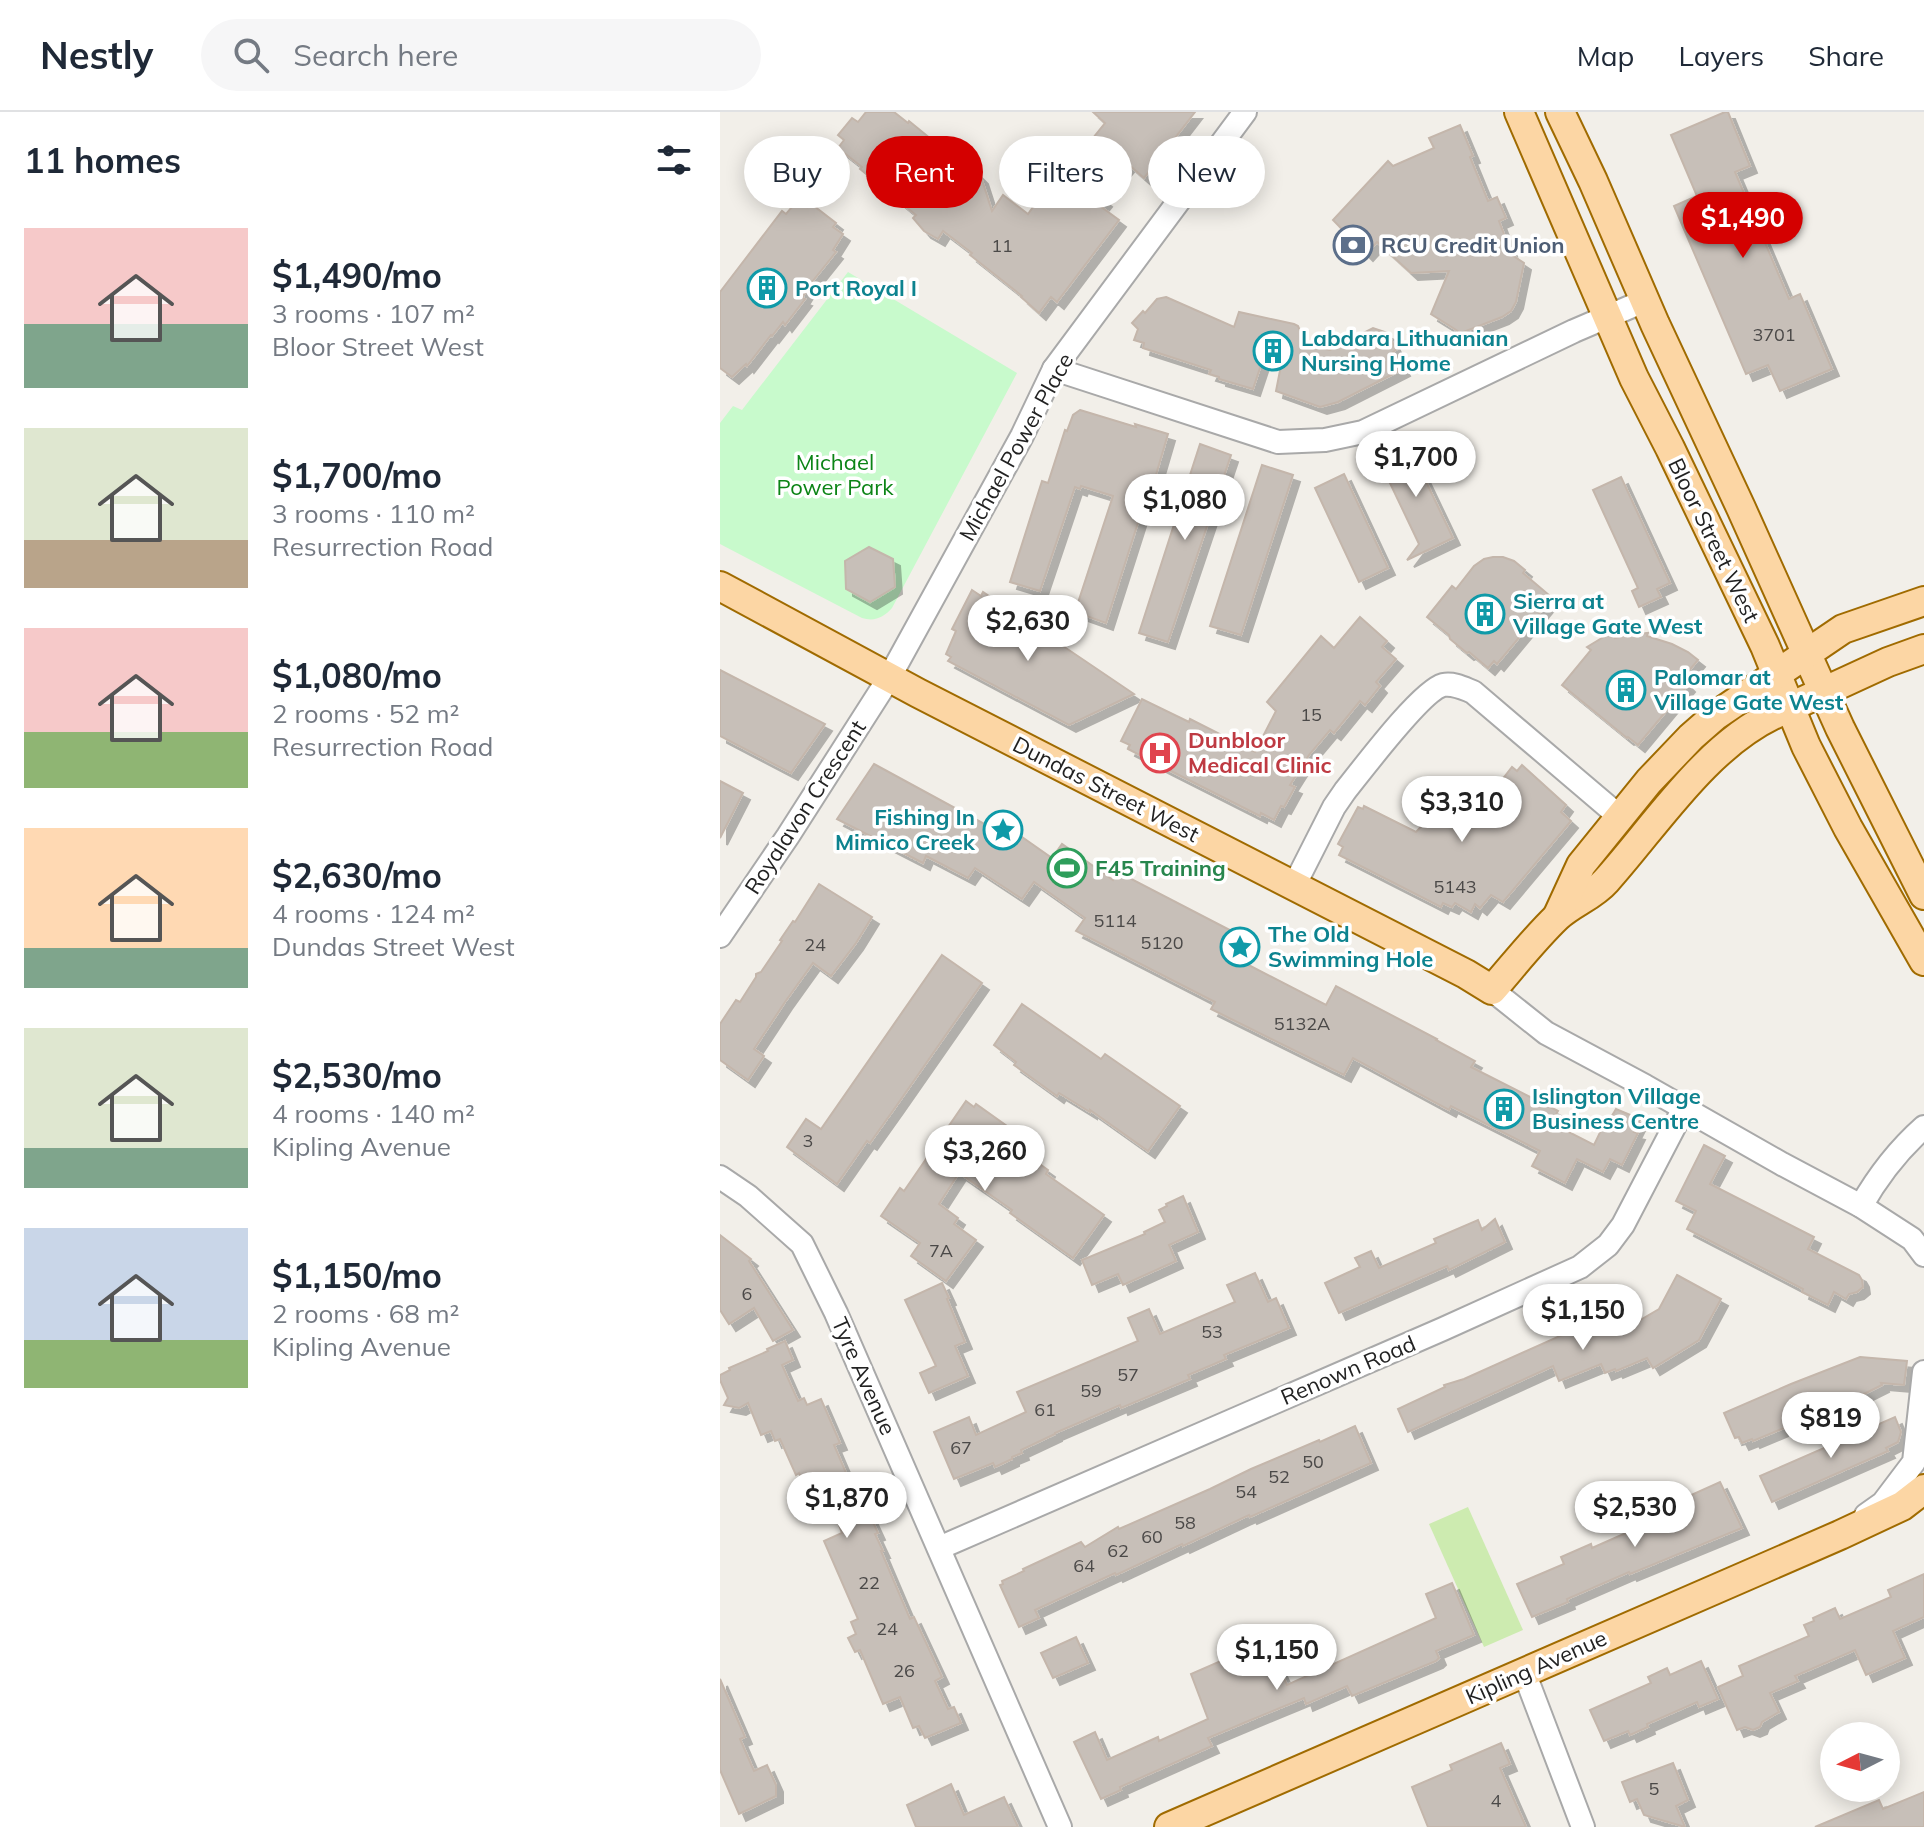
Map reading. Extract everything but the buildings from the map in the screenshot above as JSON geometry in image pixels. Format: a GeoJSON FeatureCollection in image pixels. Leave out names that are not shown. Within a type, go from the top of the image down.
{"type":"FeatureCollection","features":[{"type":"Feature","properties":{"kind":"main road","name":"Bloor Street West"},"geometry":{"type":"LineString","coordinates":[[1519,112],[1634,378],[1765,646],[1806,746],[1848,828],[1924,961]]}},
{"type":"Feature","properties":{"kind":"main road","name":"Bloor Street West"},"geometry":{"type":"LineString","coordinates":[[1560,112],[1847,743],[1924,895]]}},
{"type":"Feature","properties":{"kind":"main road","name":"Dundas Street West"},"geometry":{"type":"LineString","coordinates":[[720,586],[889,678],[1492,990]]}},
{"type":"Feature","properties":{"kind":"main road"},"geometry":{"type":"LineString","coordinates":[[1558,916],[1581,865],[1649,781],[1715,716],[1843,629],[1924,601]]}},
{"type":"Feature","properties":{"kind":"main road"},"geometry":{"type":"LineString","coordinates":[[1492,990],[1558,916],[1603,884],[1687,785],[1717,755],[1760,721],[1888,662],[1924,649]]}},
{"type":"Feature","properties":{"kind":"main road","name":"Kipling Avenue"},"geometry":{"type":"LineString","coordinates":[[1169,1827],[1917,1500]]}},
{"type":"Feature","properties":{"kind":"street","name":"Michael Power Place"},"geometry":{"type":"LineString","coordinates":[[889,678],[1022,436],[1054,369],[1245,112]]}},
{"type":"Feature","properties":{"kind":"street"},"geometry":{"type":"LineString","coordinates":[[1054,369],[1278,442],[1325,440],[1363,432],[1644,301]]}},
{"type":"Feature","properties":{"kind":"street","name":"Royalavon Crescent"},"geometry":{"type":"LineString","coordinates":[[720,936],[889,678]]}},
{"type":"Feature","properties":{"kind":"street"},"geometry":{"type":"LineString","coordinates":[[1294,886],[1345,791],[1426,695],[1445,685],[1458,685],[1473,692],[1620,817]]}},
{"type":"Feature","properties":{"kind":"street","name":"Dundas Street West"},"geometry":{"type":"LineString","coordinates":[[1492,990],[1546,1033],[1861,1206],[1912,1239],[1924,1255]]}},
{"type":"Feature","properties":{"kind":"street","name":"Renown Road"},"geometry":{"type":"LineString","coordinates":[[939,1548],[1580,1267],[1608,1245],[1623,1225],[1684,1108]]}},
{"type":"Feature","properties":{"kind":"street"},"geometry":{"type":"LineString","coordinates":[[1861,1206],[1888,1164],[1924,1127]]}},
{"type":"Feature","properties":{"kind":"street","name":"Tyre Avenue"},"geometry":{"type":"LineString","coordinates":[[720,1177],[748,1196],[802,1244],[836,1313],[1060,1827]]}},
{"type":"Feature","properties":{"kind":"street"},"geometry":{"type":"LineString","coordinates":[[1840,1535],[1883,1503],[1914,1462],[1924,1372]]}},
{"type":"Feature","properties":{"kind":"street"},"geometry":{"type":"LineString","coordinates":[[1524,1672],[1583,1827]]}},
{"type":"Feature","properties":{"kind":"green space","name":"Michael Power Park"},"geometry":{"type":"Polygon","coordinates":[[[848,272],[1017,373],[892,608],[875,619],[862,618],[720,544],[720,423],[733,406],[742,410],[848,272]]]}},
{"type":"Feature","properties":{"kind":"green space"},"geometry":{"type":"Polygon","coordinates":[[[1468,1507],[1523,1630],[1484,1647],[1429,1524],[1468,1507]]]}},
{"type":"Feature","properties":{"kind":"place","name":"RCU Credit Union"},"geometry":{"type":"Point","coordinates":[1353,245]}},
{"type":"Feature","properties":{"kind":"place","name":"Port Royal I"},"geometry":{"type":"Point","coordinates":[767,288]}},
{"type":"Feature","properties":{"kind":"place","name":"Labdara Lithuanian Nursing Home"},"geometry":{"type":"Point","coordinates":[1273,351]}},
{"type":"Feature","properties":{"kind":"place","name":"Sierra at Village Gate West"},"geometry":{"type":"Point","coordinates":[1485,614]}},
{"type":"Feature","properties":{"kind":"place","name":"Palomar at Village Gate West"},"geometry":{"type":"Point","coordinates":[1626,690]}},
{"type":"Feature","properties":{"kind":"place","name":"Dunbloor Medical Clinic"},"geometry":{"type":"Point","coordinates":[1160,753]}},
{"type":"Feature","properties":{"kind":"place","name":"Fishing In Mimico Creek"},"geometry":{"type":"Point","coordinates":[1003,830]}},
{"type":"Feature","properties":{"kind":"place","name":"F45 Training"},"geometry":{"type":"Point","coordinates":[1067,868]}},
{"type":"Feature","properties":{"kind":"place","name":"The Old Swimming Hole"},"geometry":{"type":"Point","coordinates":[1240,947]}},
{"type":"Feature","properties":{"kind":"place","name":"Islington Village Business Centre"},"geometry":{"type":"Point","coordinates":[1504,1109]}}]}
